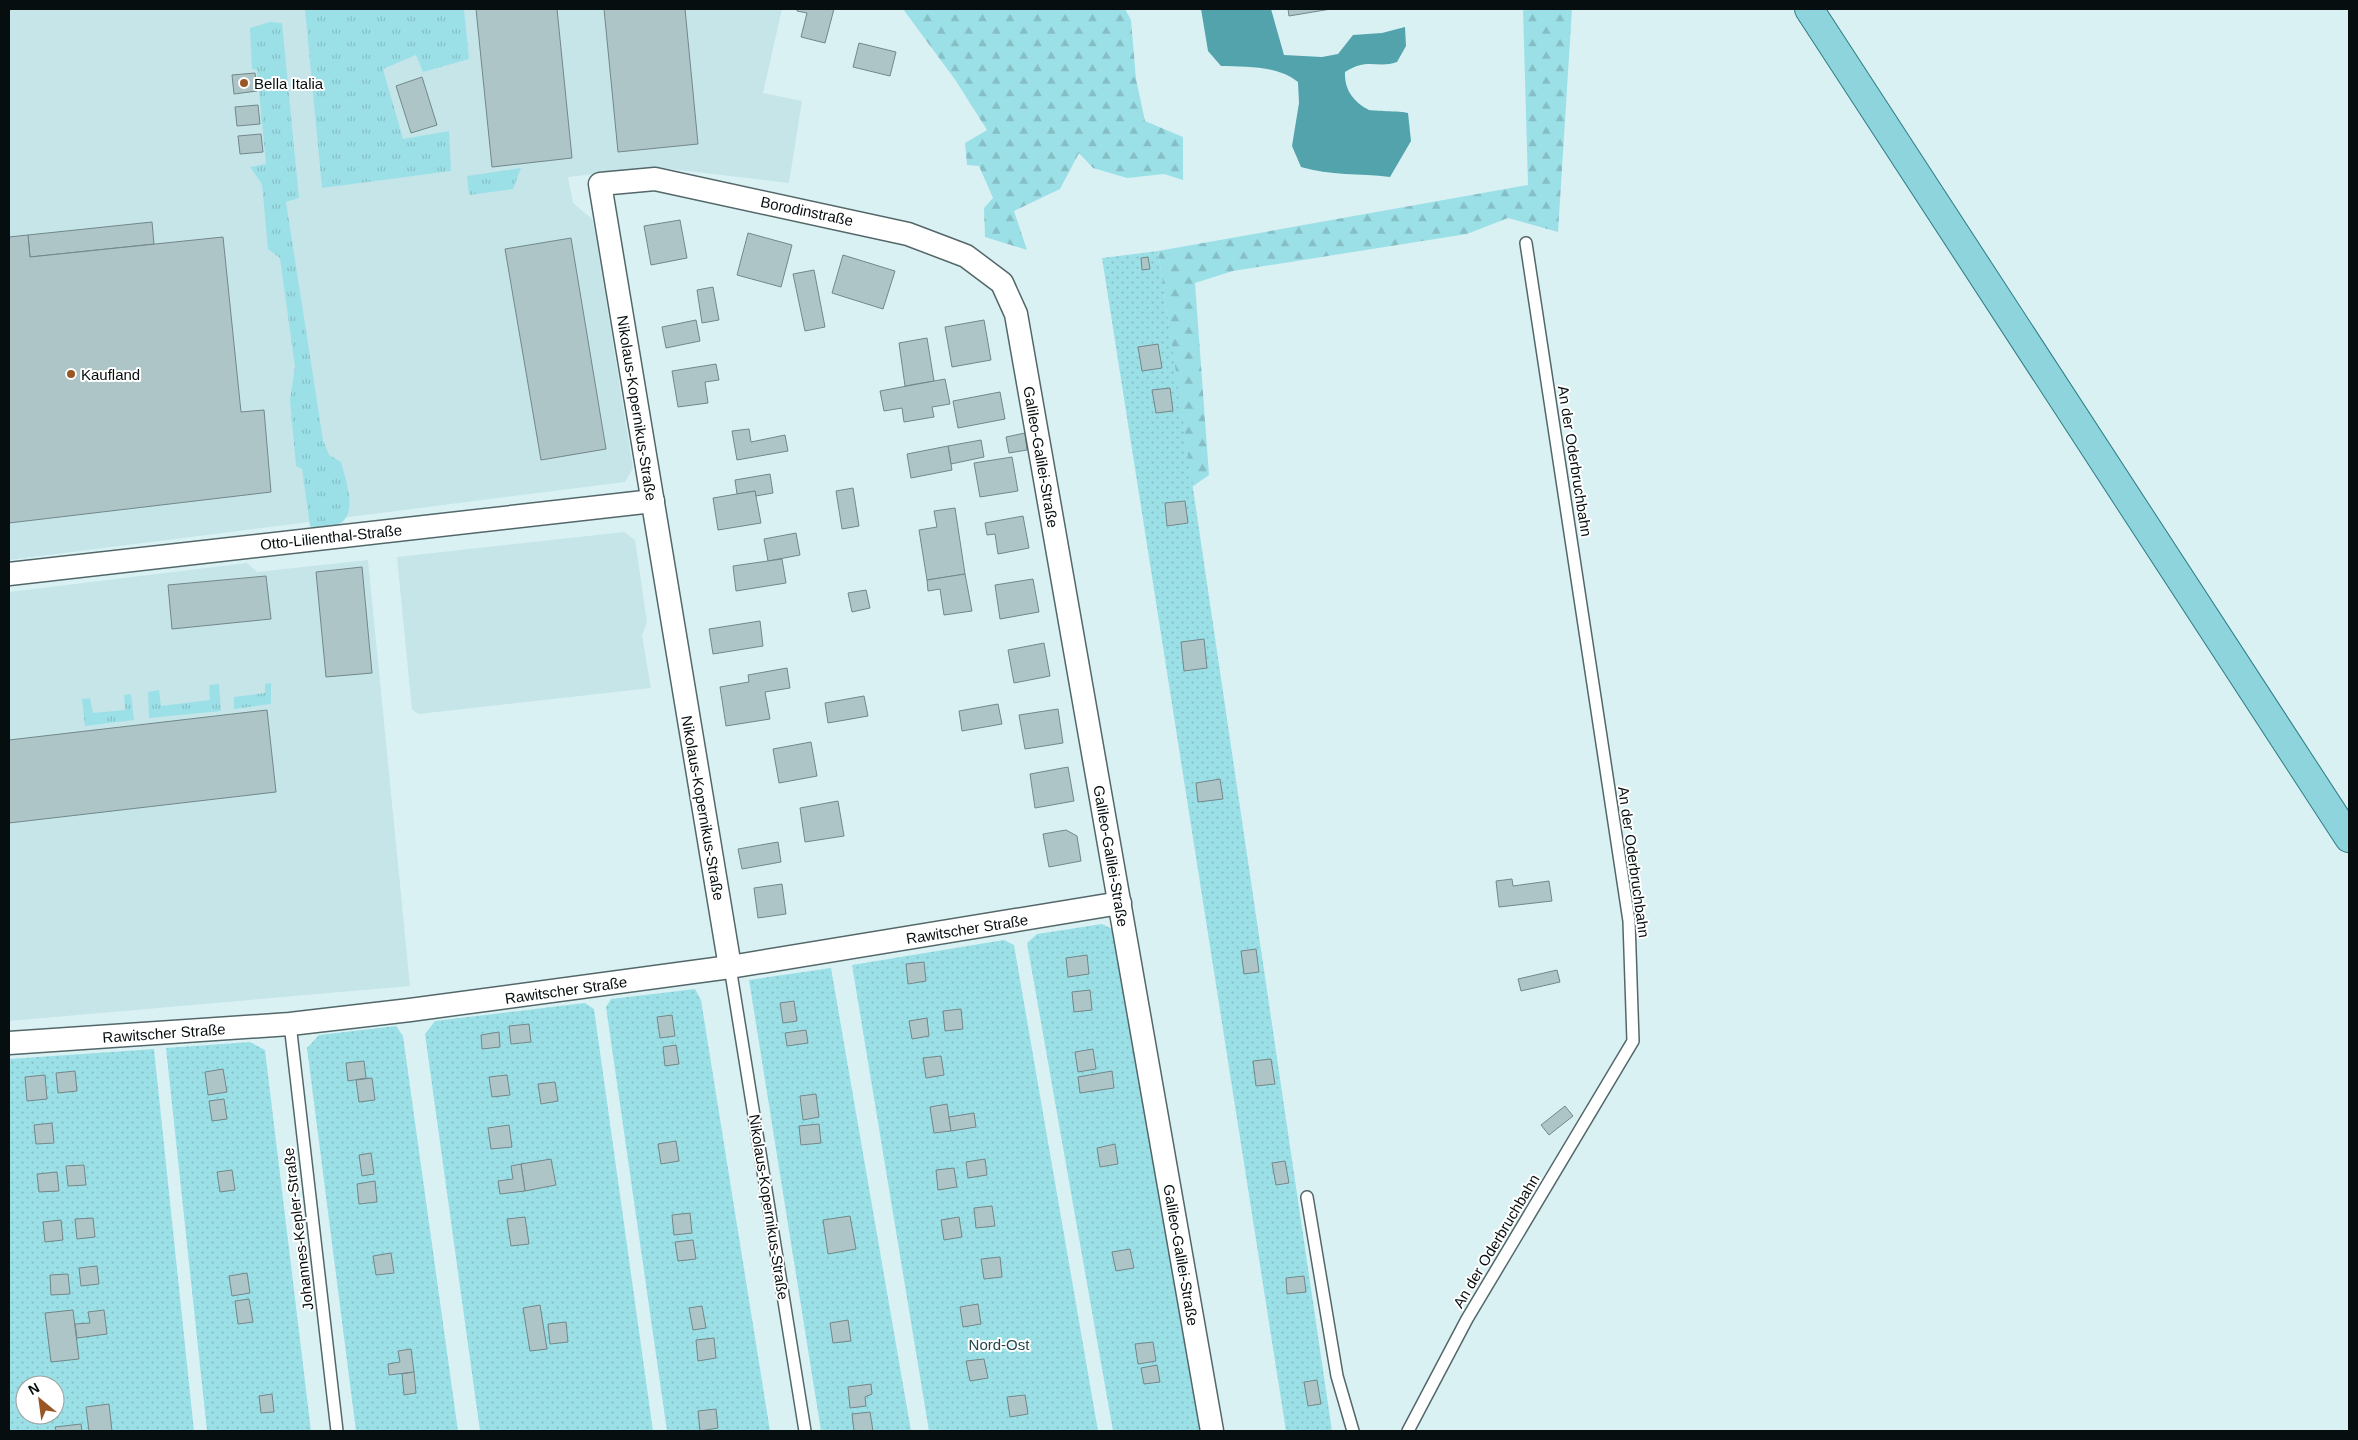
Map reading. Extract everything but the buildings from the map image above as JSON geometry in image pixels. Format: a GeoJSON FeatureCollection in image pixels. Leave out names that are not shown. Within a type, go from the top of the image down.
{"type":"FeatureCollection","features":[{"type":"Feature","properties":{"kind":"main road"},"geometry":{"type":"LineString","coordinates":[[1809,9],[2349,838]]}},
{"type":"Feature","properties":{"kind":"street","name":"Borodinstraße"},"geometry":{"type":"LineString","coordinates":[[600,184],[655,179],[908,234],[966,256],[1002,282]]}},
{"type":"Feature","properties":{"kind":"street","name":"Nikolaus-Kopernikus-Straße"},"geometry":{"type":"LineString","coordinates":[[600,184],[730,967]]}},
{"type":"Feature","properties":{"kind":"street","name":"Galileo-Galilei-Straße"},"geometry":{"type":"LineString","coordinates":[[1002,282],[1016,314],[1212,1431]]}},
{"type":"Feature","properties":{"kind":"street","name":"Otto-Lilienthal-Straße"},"geometry":{"type":"LineString","coordinates":[[9,574],[653,501]]}},
{"type":"Feature","properties":{"kind":"street","name":"Rawitscher Straße"},"geometry":{"type":"LineString","coordinates":[[9,1043],[290,1024],[488,1000],[730,967],[1120,903]]}},
{"type":"Feature","properties":{"kind":"lane","name":"An der Oderbruchbahn"},"geometry":{"type":"LineString","coordinates":[[1408,1431],[1467,1319],[1634,1041],[1630,921],[1526,243]]}},
{"type":"Feature","properties":{"kind":"lane","name":"Nikolaus-Kopernikus-Straße"},"geometry":{"type":"LineString","coordinates":[[730,967],[805,1431]]}},
{"type":"Feature","properties":{"kind":"lane","name":"Johannes-Kepler-Straße"},"geometry":{"type":"LineString","coordinates":[[290,1024],[337,1431]]}},
{"type":"Feature","properties":{"kind":"lane"},"geometry":{"type":"LineString","coordinates":[[1307,1197],[1337,1376],[1353,1431]]}},
{"type":"Feature","properties":{"kind":"shaded area"},"geometry":{"type":"Polygon","coordinates":[[[9,9],[782,9],[763,93],[802,101],[789,183],[654,167],[568,177],[573,203],[592,219],[596,237],[633,468],[625,482],[9,560],[9,9]]]}},
{"type":"Feature","properties":{"kind":"shaded area"},"geometry":{"type":"Polygon","coordinates":[[[1201,9],[1271,9],[1284,55],[1322,57],[1338,54],[1353,35],[1382,33],[1405,27],[1406,46],[1397,62],[1360,65],[1345,72],[1348,89],[1354,99],[1363,107],[1369,110],[1408,113],[1411,141],[1390,177],[1334,173],[1301,167],[1292,146],[1299,103],[1298,82],[1281,72],[1251,67],[1221,66],[1208,51],[1201,9]]]}},
{"type":"Feature","properties":{"kind":"shaded area"},"geometry":{"type":"Polygon","coordinates":[[[624,532],[635,540],[647,622],[642,636],[651,688],[419,714],[412,710],[397,557],[624,532]]]}},
{"type":"Feature","properties":{"kind":"shaded area"},"geometry":{"type":"Polygon","coordinates":[[[368,560],[410,986],[9,1021],[9,592],[247,563],[257,572],[368,560]]]}},
{"type":"Feature","properties":{"kind":"green space"},"geometry":{"type":"Polygon","coordinates":[[[305,9],[464,9],[469,59],[423,72],[416,55],[383,69],[403,139],[449,131],[451,171],[322,188],[305,9]]]}},
{"type":"Feature","properties":{"kind":"green space"},"geometry":{"type":"Polygon","coordinates":[[[903,9],[1125,9],[1131,20],[1136,79],[1145,121],[1183,137],[1183,180],[1164,174],[1127,178],[1093,168],[1079,153],[1060,189],[1014,211],[1027,250],[985,237],[984,208],[993,198],[979,166],[967,165],[965,143],[987,130],[956,81],[903,9]]]}},
{"type":"Feature","properties":{"kind":"green space"},"geometry":{"type":"Polygon","coordinates":[[[1523,9],[1572,9],[1558,232],[1508,218],[1467,234],[1233,271],[1195,283],[1209,475],[1192,487],[1158,251],[1528,185],[1523,9]]]}},
{"type":"Feature","properties":{"kind":"green space"},"geometry":{"type":"Polygon","coordinates":[[[270,22],[282,23],[299,198],[286,202],[323,440],[329,455],[341,462],[350,503],[346,518],[341,523],[313,528],[310,526],[302,469],[296,466],[290,400],[295,367],[280,258],[268,249],[262,184],[250,167],[266,164],[257,70],[252,69],[250,28],[270,22]]]}},
{"type":"Feature","properties":{"kind":"green space"},"geometry":{"type":"Polygon","coordinates":[[[521,168],[513,189],[469,195],[467,176],[521,168]]]}},
{"type":"Feature","properties":{"kind":"green space"},"geometry":{"type":"Polygon","coordinates":[[[1158,251],[1332,1431],[1286,1431],[1102,258],[1158,251]]]}},
{"type":"Feature","properties":{"kind":"green space"},"geometry":{"type":"Polygon","coordinates":[[[271,683],[271,704],[234,709],[234,697],[265,693],[265,684],[271,683]]]}},
{"type":"Feature","properties":{"kind":"green space"},"geometry":{"type":"Polygon","coordinates":[[[219,684],[221,711],[149,718],[148,692],[159,690],[161,706],[210,700],[209,685],[219,684]]]}},
{"type":"Feature","properties":{"kind":"green space"},"geometry":{"type":"Polygon","coordinates":[[[131,694],[134,720],[85,726],[82,699],[90,698],[93,713],[125,710],[124,695],[131,694]]]}},
{"type":"Feature","properties":{"kind":"green space"},"geometry":{"type":"Polygon","coordinates":[[[1102,924],[1114,930],[1203,1431],[1113,1431],[1027,943],[1037,934],[1102,924]]]}},
{"type":"Feature","properties":{"kind":"green space","name":"Nord-Ost"},"geometry":{"type":"Polygon","coordinates":[[[1004,940],[1014,945],[1098,1431],[929,1431],[852,965],[1004,940]]]}},
{"type":"Feature","properties":{"kind":"green space"},"geometry":{"type":"Polygon","coordinates":[[[831,968],[911,1431],[821,1431],[749,980],[831,968]]]}},
{"type":"Feature","properties":{"kind":"green space"},"geometry":{"type":"Polygon","coordinates":[[[695,989],[701,1000],[770,1431],[667,1431],[606,1007],[611,999],[695,989]]]}},
{"type":"Feature","properties":{"kind":"green space"},"geometry":{"type":"Polygon","coordinates":[[[585,1003],[594,1009],[653,1431],[480,1431],[425,1034],[435,1021],[585,1003]]]}},
{"type":"Feature","properties":{"kind":"green space"},"geometry":{"type":"Polygon","coordinates":[[[396,1026],[403,1036],[458,1431],[356,1431],[307,1048],[319,1035],[396,1026]]]}},
{"type":"Feature","properties":{"kind":"green space"},"geometry":{"type":"Polygon","coordinates":[[[250,1042],[265,1050],[311,1431],[207,1431],[166,1048],[250,1042]]]}},
{"type":"Feature","properties":{"kind":"green space"},"geometry":{"type":"Polygon","coordinates":[[[154,1049],[194,1431],[9,1431],[9,1059],[154,1049]]]}},
{"type":"Feature","properties":{"kind":"place","name":"Bella Italia"},"geometry":{"type":"Point","coordinates":[244,83]}},
{"type":"Feature","properties":{"kind":"place","name":"Kaufland"},"geometry":{"type":"Point","coordinates":[71,374]}}]}
